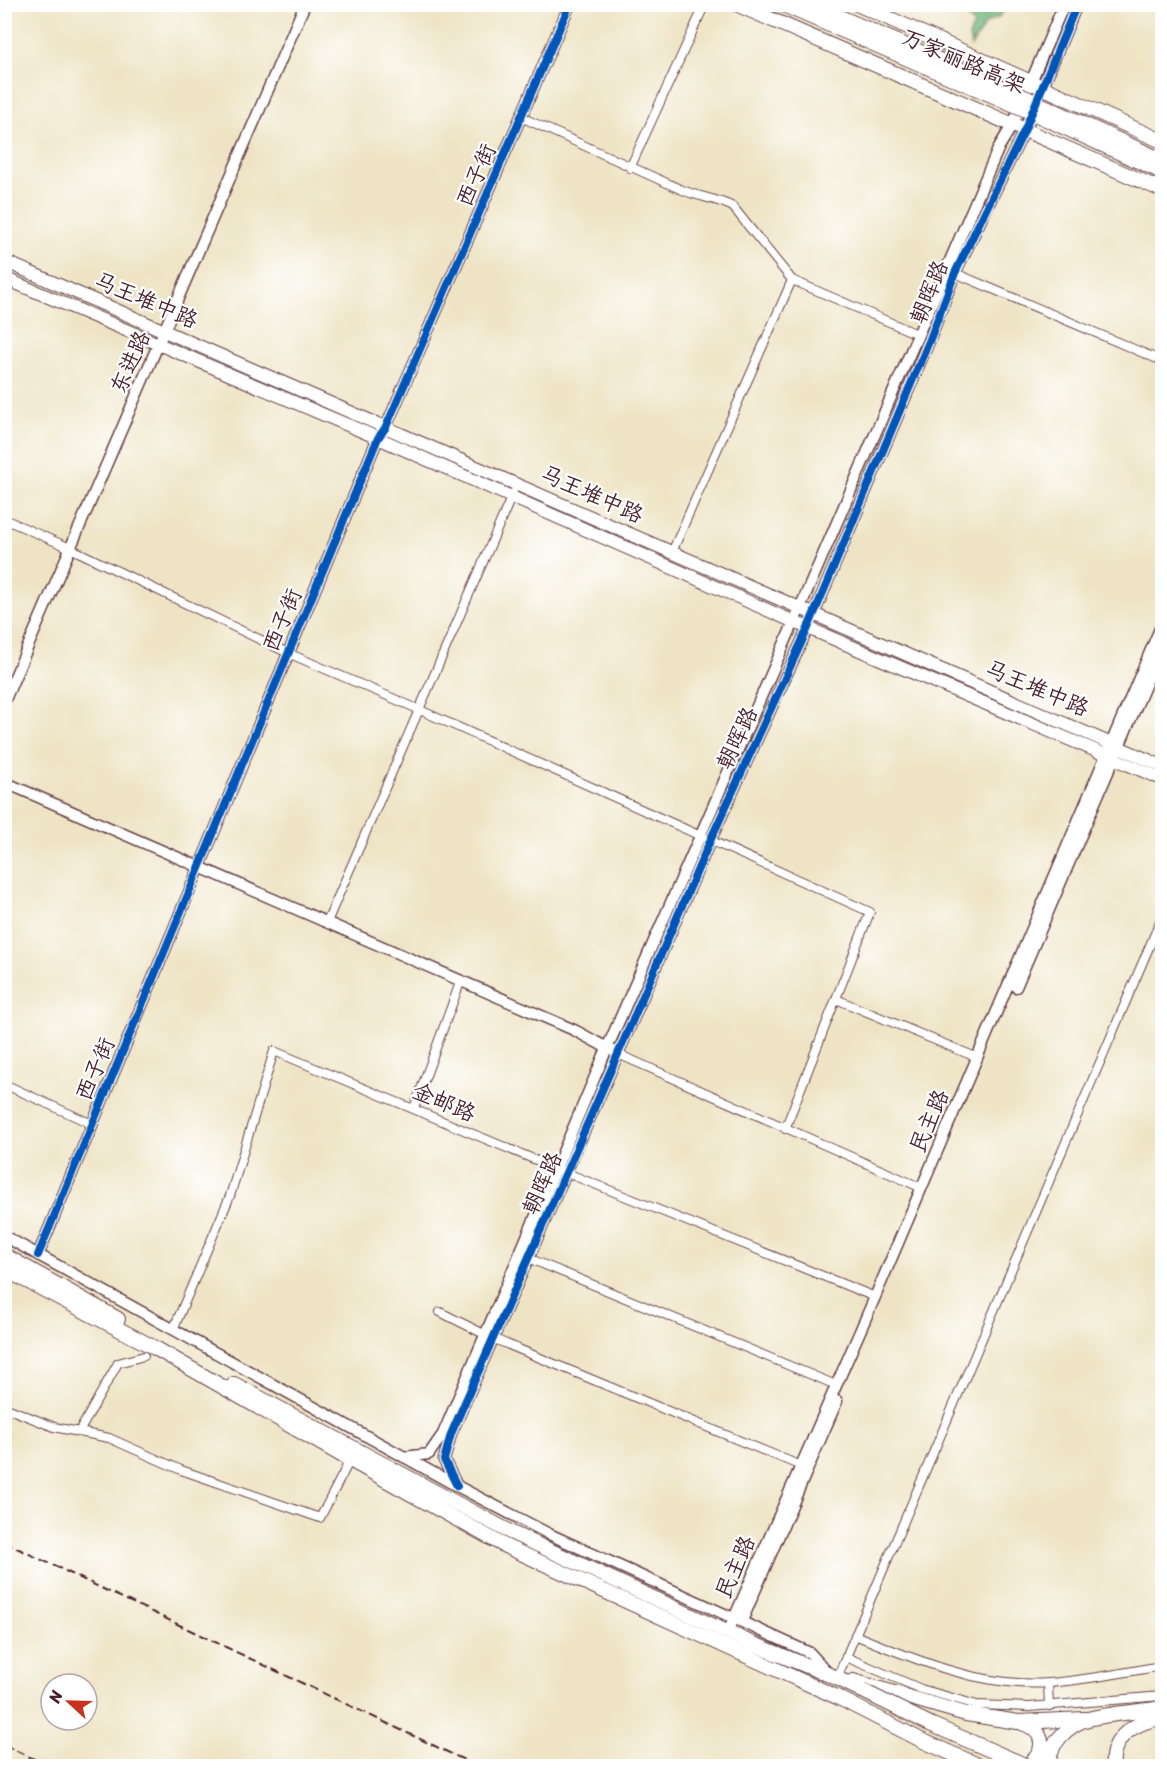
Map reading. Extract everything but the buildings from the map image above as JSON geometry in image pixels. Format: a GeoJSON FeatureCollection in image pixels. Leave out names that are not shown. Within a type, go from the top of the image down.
{"type":"FeatureCollection","features":[{"type":"Feature","properties":{"kind":"main road"},"geometry":{"type":"LineString","coordinates":[[736,4],[1162,190]]}},
{"type":"Feature","properties":{"kind":"main road","name":"万家丽路高架"},"geometry":{"type":"LineString","coordinates":[[781,4],[1024,109],[1162,172]]}},
{"type":"Feature","properties":{"kind":"main road"},"geometry":{"type":"LineString","coordinates":[[857,4],[1162,141]]}},
{"type":"Feature","properties":{"kind":"main road","name":"万家丽路高架"},"geometry":{"type":"LineString","coordinates":[[811,5],[1018,94],[1162,160]]}},
{"type":"Feature","properties":{"kind":"main road","name":"马王堆中路"},"geometry":{"type":"LineString","coordinates":[[4,261],[386,427],[514,490],[808,628],[1113,751],[1162,765]]}},
{"type":"Feature","properties":{"kind":"main road","name":"马王堆中路"},"geometry":{"type":"LineString","coordinates":[[4,278],[378,438],[672,552],[1113,751],[1162,779]]}},
{"type":"Feature","properties":{"kind":"main road"},"geometry":{"type":"LineString","coordinates":[[4,1256],[189,1359],[512,1533],[728,1632],[865,1688],[966,1714],[1029,1725],[1040,1737],[1041,1751],[1036,1759],[1026,1767],[930,1724],[865,1688]]}},
{"type":"Feature","properties":{"kind":"main road"},"geometry":{"type":"LineString","coordinates":[[4,1269],[155,1348],[505,1546],[839,1698],[980,1767]]}},
{"type":"Feature","properties":{"kind":"main road"},"geometry":{"type":"LineString","coordinates":[[1018,1722],[1085,1719],[1162,1708]]}},
{"type":"Feature","properties":{"kind":"main road"},"geometry":{"type":"LineString","coordinates":[[1113,1767],[1112,1757],[1117,1743],[1130,1729],[1140,1723],[1162,1718]]}},
{"type":"Feature","properties":{"kind":"main road"},"geometry":{"type":"LineString","coordinates":[[1049,1767],[1051,1752],[1060,1736],[1085,1719]]}},
{"type":"Feature","properties":{"kind":"street","name":"东进路"},"geometry":{"type":"LineString","coordinates":[[4,702],[305,4]]}},
{"type":"Feature","properties":{"kind":"street","name":"西子街"},"geometry":{"type":"LineString","coordinates":[[38,1255],[378,438],[386,427],[570,4]]}},
{"type":"Feature","properties":{"kind":"street"},"geometry":{"type":"LineString","coordinates":[[630,168],[705,4]]}},
{"type":"Feature","properties":{"kind":"street","name":"朝晖路"},"geometry":{"type":"LineString","coordinates":[[1037,84],[1064,4]]}},
{"type":"Feature","properties":{"kind":"street","name":"朝晖路"},"geometry":{"type":"LineString","coordinates":[[458,1486],[444,1460],[451,1434],[488,1337],[528,1258],[608,1046],[705,839],[808,628],[930,339],[955,273],[1037,84],[1077,4]]}},
{"type":"Feature","properties":{"kind":"street"},"geometry":{"type":"LineString","coordinates":[[521,117],[630,168],[697,196],[723,202],[733,207],[792,280],[917,334]]}},
{"type":"Feature","properties":{"kind":"street","name":"朝晖路"},"geometry":{"type":"LineString","coordinates":[[404,1457],[429,1454],[443,1434],[488,1337],[562,1171],[618,1054],[794,621],[999,147],[1019,127]]}},
{"type":"Feature","properties":{"kind":"street"},"geometry":{"type":"LineString","coordinates":[[955,273],[1162,361]]}},
{"type":"Feature","properties":{"kind":"street"},"geometry":{"type":"LineString","coordinates":[[672,552],[792,280]]}},
{"type":"Feature","properties":{"kind":"street"},"geometry":{"type":"LineString","coordinates":[[327,922],[514,490]]}},
{"type":"Feature","properties":{"kind":"street"},"geometry":{"type":"LineString","coordinates":[[4,519],[70,548],[288,653],[870,912],[785,1129]]}},
{"type":"Feature","properties":{"kind":"street","name":"民主路"},"geometry":{"type":"LineString","coordinates":[[728,1632],[738,1619],[1113,751],[1162,624]]}},
{"type":"Feature","properties":{"kind":"street","name":"民主路"},"geometry":{"type":"LineString","coordinates":[[738,1619],[801,1466],[978,1058],[1113,751],[1162,646]]}},
{"type":"Feature","properties":{"kind":"street"},"geometry":{"type":"LineString","coordinates":[[4,782],[461,980],[608,1046],[618,1054],[922,1188]]}},
{"type":"Feature","properties":{"kind":"street"},"geometry":{"type":"LineString","coordinates":[[4,1236],[404,1457],[549,1534],[810,1653],[833,1676],[846,1657],[1162,917]]}},
{"type":"Feature","properties":{"kind":"street"},"geometry":{"type":"LineString","coordinates":[[414,1108],[461,980]]}},
{"type":"Feature","properties":{"kind":"street"},"geometry":{"type":"LineString","coordinates":[[836,999],[978,1058]]}},
{"type":"Feature","properties":{"kind":"street","name":"金邮路"},"geometry":{"type":"LineString","coordinates":[[173,1330],[230,1196],[274,1051],[562,1171],[875,1297]]}},
{"type":"Feature","properties":{"kind":"street"},"geometry":{"type":"LineString","coordinates":[[4,1084],[92,1124]]}},
{"type":"Feature","properties":{"kind":"street"},"geometry":{"type":"LineString","coordinates":[[528,1258],[836,1385]]}},
{"type":"Feature","properties":{"kind":"street"},"geometry":{"type":"LineString","coordinates":[[440,1312],[488,1337],[801,1466]]}},
{"type":"Feature","properties":{"kind":"street"},"geometry":{"type":"LineString","coordinates":[[79,1432],[118,1363],[144,1356]]}},
{"type":"Feature","properties":{"kind":"street"},"geometry":{"type":"LineString","coordinates":[[4,1407],[54,1427],[109,1438],[181,1470],[320,1518],[350,1460]]}},
{"type":"Feature","properties":{"kind":"street"},"geometry":{"type":"LineString","coordinates":[[855,1635],[909,1657],[951,1670],[1002,1680],[1048,1683],[1162,1665]]}},
{"type":"Feature","properties":{"kind":"street"},"geometry":{"type":"LineString","coordinates":[[846,1657],[921,1689],[977,1705],[1049,1706],[1162,1696]]}},
{"type":"Feature","properties":{"kind":"street"},"geometry":{"type":"LineString","coordinates":[[1048,1683],[1049,1706]]}},
{"type":"Feature","properties":{"kind":"green space"},"geometry":{"type":"Polygon","coordinates":[[[962,4],[1008,5],[998,18],[986,23],[971,46],[969,36],[974,25],[965,14],[962,4]]]}},
{"type":"Feature","properties":{"kind":"railway"},"geometry":{"type":"LineString","coordinates":[[4,1542],[477,1766]]}},
{"type":"Feature","properties":{"kind":"railway"},"geometry":{"type":"LineString","coordinates":[[4,1745],[49,1766]]}},
{"type":"Feature","properties":{"kind":"cycle path"},"geometry":{"type":"LineString","coordinates":[[38,1255],[378,438],[386,427],[570,4]]}},
{"type":"Feature","properties":{"kind":"cycle path"},"geometry":{"type":"LineString","coordinates":[[457,1486],[444,1460],[451,1434],[710,841],[808,628],[930,339],[955,273],[1025,129],[1077,4]]}}]}
